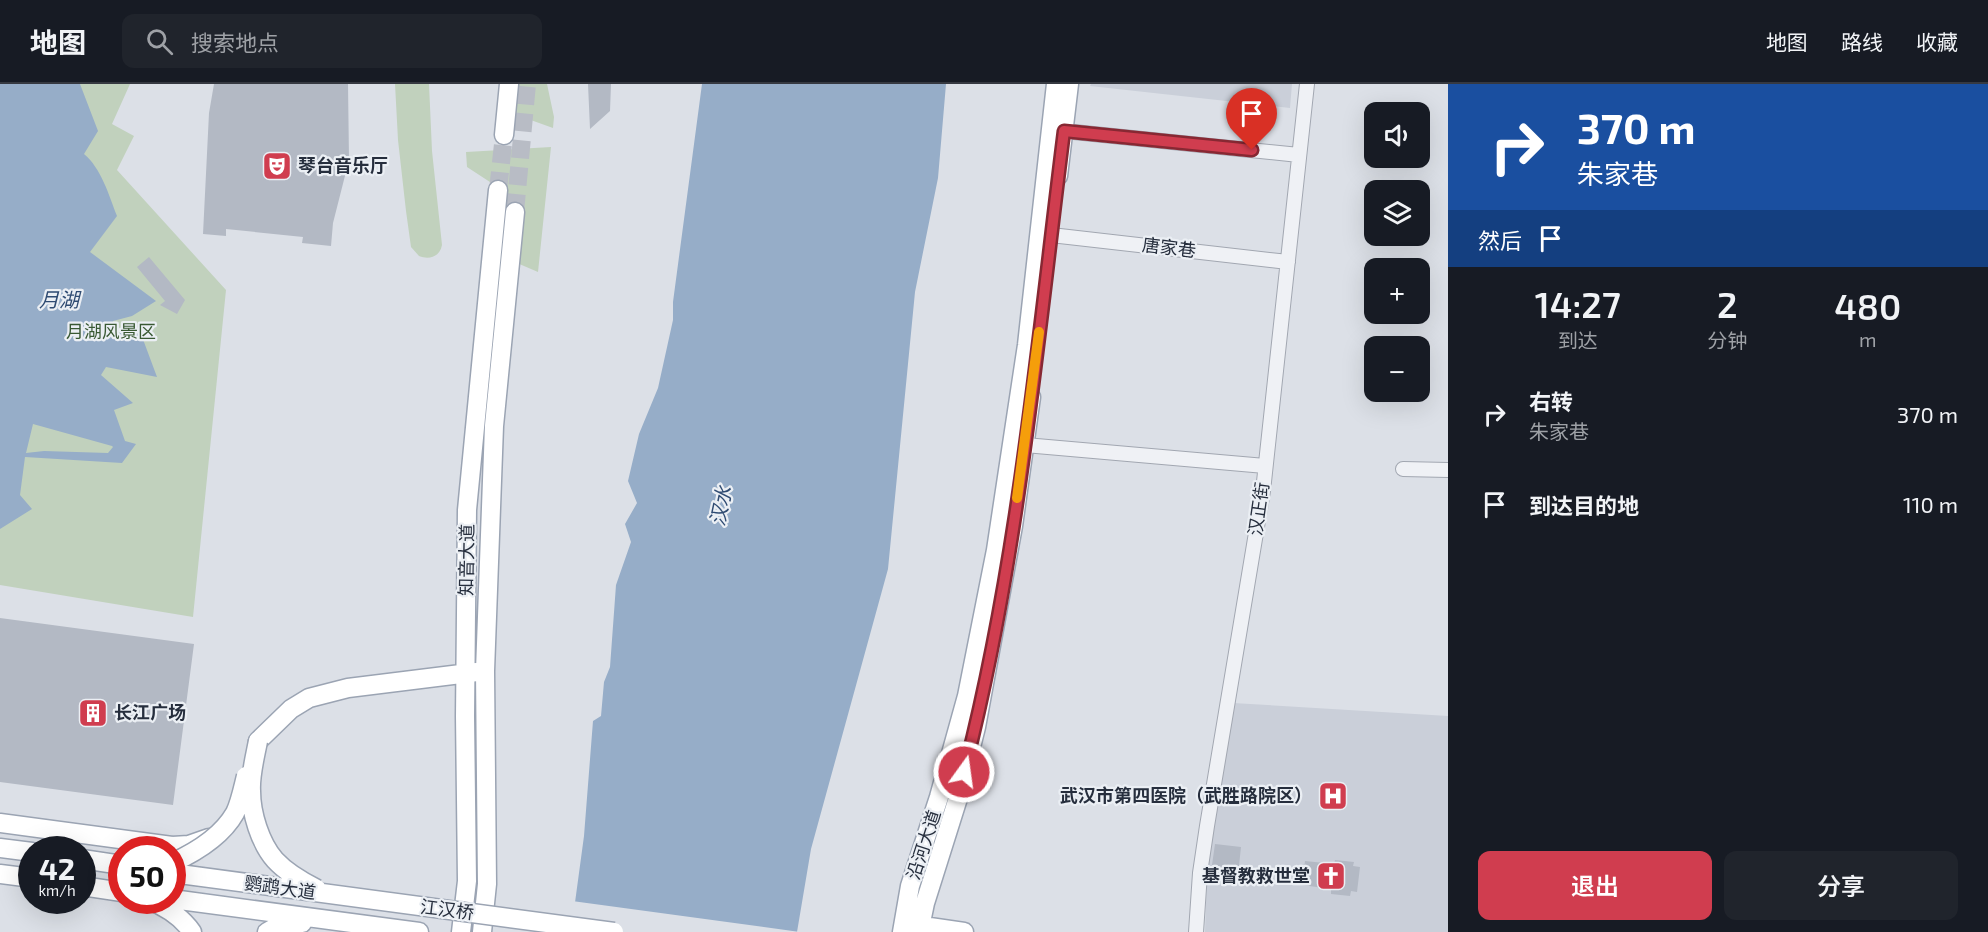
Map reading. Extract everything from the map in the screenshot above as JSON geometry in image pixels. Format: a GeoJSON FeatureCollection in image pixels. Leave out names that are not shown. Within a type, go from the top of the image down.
{"type":"FeatureCollection","features":[{"type":"Feature","properties":{"kind":"main road"},"geometry":{"type":"LineString","coordinates":[[504,135],[509,84]]}},
{"type":"Feature","properties":{"kind":"main road","name":"沿河大道"},"geometry":{"type":"LineString","coordinates":[[911,928],[910,886],[939,797],[967,696],[996,550],[1027,345],[1056,84]]}},
{"type":"Feature","properties":{"kind":"main road","name":"沿河大道"},"geometry":{"type":"LineString","coordinates":[[911,928],[925,903],[959,795],[976,728],[1003,583],[1025,445],[1069,84]]}},
{"type":"Feature","properties":{"kind":"main road","name":"知音大道"},"geometry":{"type":"LineString","coordinates":[[461,932],[466,881],[467,510],[498,190]]}},
{"type":"Feature","properties":{"kind":"main road","name":"知音大道"},"geometry":{"type":"LineString","coordinates":[[482,932],[487,884],[485,671],[494,426],[514,212]]}},
{"type":"Feature","properties":{"kind":"main road"},"geometry":{"type":"LineString","coordinates":[[186,856],[202,847],[216,835],[235,813],[258,741],[291,709],[309,699],[348,688],[485,671]]}},
{"type":"Feature","properties":{"kind":"main road"},"geometry":{"type":"LineString","coordinates":[[258,741],[250,790],[254,816],[262,838],[274,860],[294,875],[329,894]]}},
{"type":"Feature","properties":{"kind":"main road"},"geometry":{"type":"LineString","coordinates":[[0,822],[172,846],[189,845],[216,835]]}},
{"type":"Feature","properties":{"kind":"main road"},"geometry":{"type":"LineString","coordinates":[[0,848],[18,850]]}},
{"type":"Feature","properties":{"kind":"main road"},"geometry":{"type":"LineString","coordinates":[[0,874],[18,876]]}},
{"type":"Feature","properties":{"kind":"main road","name":"鹦鹉大道"},"geometry":{"type":"LineString","coordinates":[[186,875],[387,903]]}},
{"type":"Feature","properties":{"kind":"main road","name":"鹦鹉大道"},"geometry":{"type":"LineString","coordinates":[[186,901],[383,927]]}},
{"type":"Feature","properties":{"kind":"main road","name":"江汉桥"},"geometry":{"type":"LineString","coordinates":[[387,903],[614,932]]}},
{"type":"Feature","properties":{"kind":"main road"},"geometry":{"type":"LineString","coordinates":[[175,914],[185,922],[192,932]]}},
{"type":"Feature","properties":{"kind":"main road"},"geometry":{"type":"LineString","coordinates":[[267,932],[291,924],[328,921]]}},
{"type":"Feature","properties":{"kind":"main road","name":"江汉桥"},"geometry":{"type":"LineString","coordinates":[[383,927],[419,932]]}},
{"type":"Feature","properties":{"kind":"main road"},"geometry":{"type":"LineString","coordinates":[[911,928],[964,932]]}},
{"type":"Feature","properties":{"kind":"street","name":"汉正街"},"geometry":{"type":"LineString","coordinates":[[1196,932],[1205,838],[1265,466],[1308,84]]}},
{"type":"Feature","properties":{"kind":"street"},"geometry":{"type":"LineString","coordinates":[[1064,131],[1299,155]]}},
{"type":"Feature","properties":{"kind":"street","name":"唐家巷"},"geometry":{"type":"LineString","coordinates":[[1051,234],[1288,262]]}},
{"type":"Feature","properties":{"kind":"street"},"geometry":{"type":"LineString","coordinates":[[1025,445],[1265,466]]}},
{"type":"Feature","properties":{"kind":"street"},"geometry":{"type":"LineString","coordinates":[[1403,468],[1448,470]]}},
{"type":"Feature","properties":{"kind":"shaded area"},"geometry":{"type":"Polygon","coordinates":[[[1091,84],[1292,84],[1290,108],[1090,86],[1091,84]]]}},
{"type":"Feature","properties":{"kind":"shaded area","name":"武汉市第四医院（武胜路院区）"},"geometry":{"type":"Polygon","coordinates":[[[1233,703],[1448,716],[1448,932],[1205,932],[1207,875],[1233,703]]]}},
{"type":"Feature","properties":{"kind":"green space","name":"月湖风景区"},"geometry":{"type":"Polygon","coordinates":[[[0,84],[130,84],[112,124],[134,136],[117,170],[226,290],[193,617],[0,585],[0,84]]]}},
{"type":"Feature","properties":{"kind":"green space"},"geometry":{"type":"Polygon","coordinates":[[[395,84],[429,84],[432,151],[442,245],[436,255],[427,258],[419,256],[411,247],[398,140],[395,84]]]}},
{"type":"Feature","properties":{"kind":"green space"},"geometry":{"type":"Polygon","coordinates":[[[517,84],[547,84],[554,117],[553,128],[514,114],[517,84]]]}},
{"type":"Feature","properties":{"kind":"green space"},"geometry":{"type":"Polygon","coordinates":[[[551,147],[538,272],[517,263],[515,212],[493,184],[467,167],[466,152],[551,147]]]}},
{"type":"Feature","properties":{"kind":"water","name":"月湖"},"geometry":{"type":"Polygon","coordinates":[[[0,84],[80,84],[98,131],[84,154],[100,174],[117,216],[90,252],[156,301],[132,316],[113,321],[114,332],[141,334],[157,377],[106,367],[101,375],[133,403],[114,410],[125,441],[136,444],[122,463],[25,457],[20,495],[32,509],[0,529],[0,84]],[[33,424],[26,453],[44,451],[108,453],[112,446],[33,424]]]}},
{"type":"Feature","properties":{"kind":"water","name":"汉水"},"geometry":{"type":"Polygon","coordinates":[[[702,84],[946,84],[938,178],[915,292],[888,569],[811,849],[797,932],[571,932],[584,836],[593,721],[601,716],[604,682],[610,667],[616,585],[631,542],[625,524],[637,503],[628,481],[639,434],[658,388],[673,320],[673,302],[702,84]]]}},
{"type":"Feature","properties":{"kind":"pier"},"geometry":{"type":"Polygon","coordinates":[[[572,901],[800,932],[568,932],[572,901]]]}},
{"type":"Feature","properties":{"kind":"building","name":"琴台音乐厅"},"geometry":{"type":"Polygon","coordinates":[[[214,84],[348,84],[349,160],[333,223],[331,246],[302,243],[303,237],[226,229],[226,236],[203,234],[209,113],[214,84]]]}},
{"type":"Feature","properties":{"kind":"building"},"geometry":{"type":"Polygon","coordinates":[[[588,84],[611,84],[610,111],[590,129],[588,84]]]}},
{"type":"Feature","properties":{"kind":"building"},"geometry":{"type":"Polygon","coordinates":[[[149,257],[185,300],[177,314],[160,305],[165,301],[137,267],[149,257]]]}},
{"type":"Feature","properties":{"kind":"building","name":"长江广场"},"geometry":{"type":"Polygon","coordinates":[[[0,618],[194,644],[173,805],[0,782],[0,618]]]}},
{"type":"Feature","properties":{"kind":"building"},"geometry":{"type":"Polygon","coordinates":[[[1215,844],[1241,847],[1238,875],[1211,872],[1215,844]]]}},
{"type":"Feature","properties":{"kind":"building","name":"基督教救世堂"},"geometry":{"type":"Polygon","coordinates":[[[1335,860],[1354,862],[1353,866],[1360,867],[1357,892],[1351,891],[1350,896],[1331,894],[1331,889],[1302,885],[1305,861],[1334,864],[1335,860]]]}},
{"type":"Feature","properties":{"kind":"tunnel"},"geometry":{"type":"LineString","coordinates":[[515,212],[527,84]]}},
{"type":"Feature","properties":{"kind":"tunnel"},"geometry":{"type":"LineString","coordinates":[[498,190],[504,135]]}},
{"type":"Feature","properties":{"kind":"slow traffic"},"geometry":{"type":"LineString","coordinates":[[1017,498],[1039,332]]}},
{"type":"Feature","properties":{"kind":"place","name":"琴台音乐厅"},"geometry":{"type":"Point","coordinates":[277,166]}},
{"type":"Feature","properties":{"kind":"place","name":"长江广场"},"geometry":{"type":"Point","coordinates":[93,713]}},
{"type":"Feature","properties":{"kind":"place","name":"武汉市第四医院（武胜路院区）"},"geometry":{"type":"Point","coordinates":[1333,796]}},
{"type":"Feature","properties":{"kind":"place","name":"基督教救世堂"},"geometry":{"type":"Point","coordinates":[1331,876]}},
{"type":"Feature","properties":{"kind":"route"},"geometry":{"type":"LineString","coordinates":[[964,772],[976,728],[1013,526],[1028,424],[1064,131],[1252,150]]}}]}
